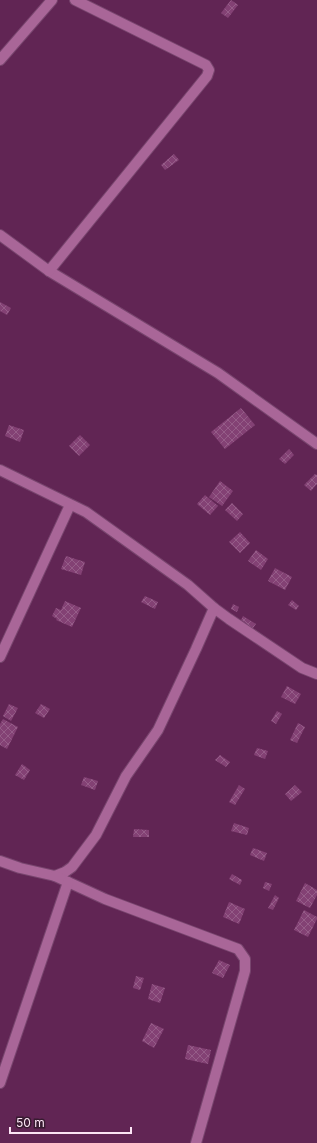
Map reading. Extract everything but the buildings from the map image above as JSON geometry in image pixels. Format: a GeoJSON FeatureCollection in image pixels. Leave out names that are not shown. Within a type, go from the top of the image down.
{"type":"FeatureCollection","features":[{"type":"Feature","properties":{"kind":"street"},"geometry":{"type":"LineString","coordinates":[[0,60],[52,0]]}},
{"type":"Feature","properties":{"kind":"street"},"geometry":{"type":"LineString","coordinates":[[49,271],[207,76],[209,70],[206,65],[75,0]]}},
{"type":"Feature","properties":{"kind":"street"},"geometry":{"type":"LineString","coordinates":[[0,235],[49,271],[218,373],[317,444]]}},
{"type":"Feature","properties":{"kind":"street"},"geometry":{"type":"LineString","coordinates":[[0,470],[86,512],[188,585],[229,620],[302,668],[317,674]]}},
{"type":"Feature","properties":{"kind":"street"},"geometry":{"type":"LineString","coordinates":[[0,657],[70,505]]}},
{"type":"Feature","properties":{"kind":"street"},"geometry":{"type":"LineString","coordinates":[[55,876],[65,872],[72,866],[96,835],[126,776],[158,730],[214,608]]}},
{"type":"Feature","properties":{"kind":"street"},"geometry":{"type":"LineString","coordinates":[[0,861],[20,868],[55,876],[106,899],[238,950],[245,959],[245,971],[196,1143]]}},
{"type":"Feature","properties":{"kind":"street"},"geometry":{"type":"LineString","coordinates":[[0,1083],[68,882]]}}]}
